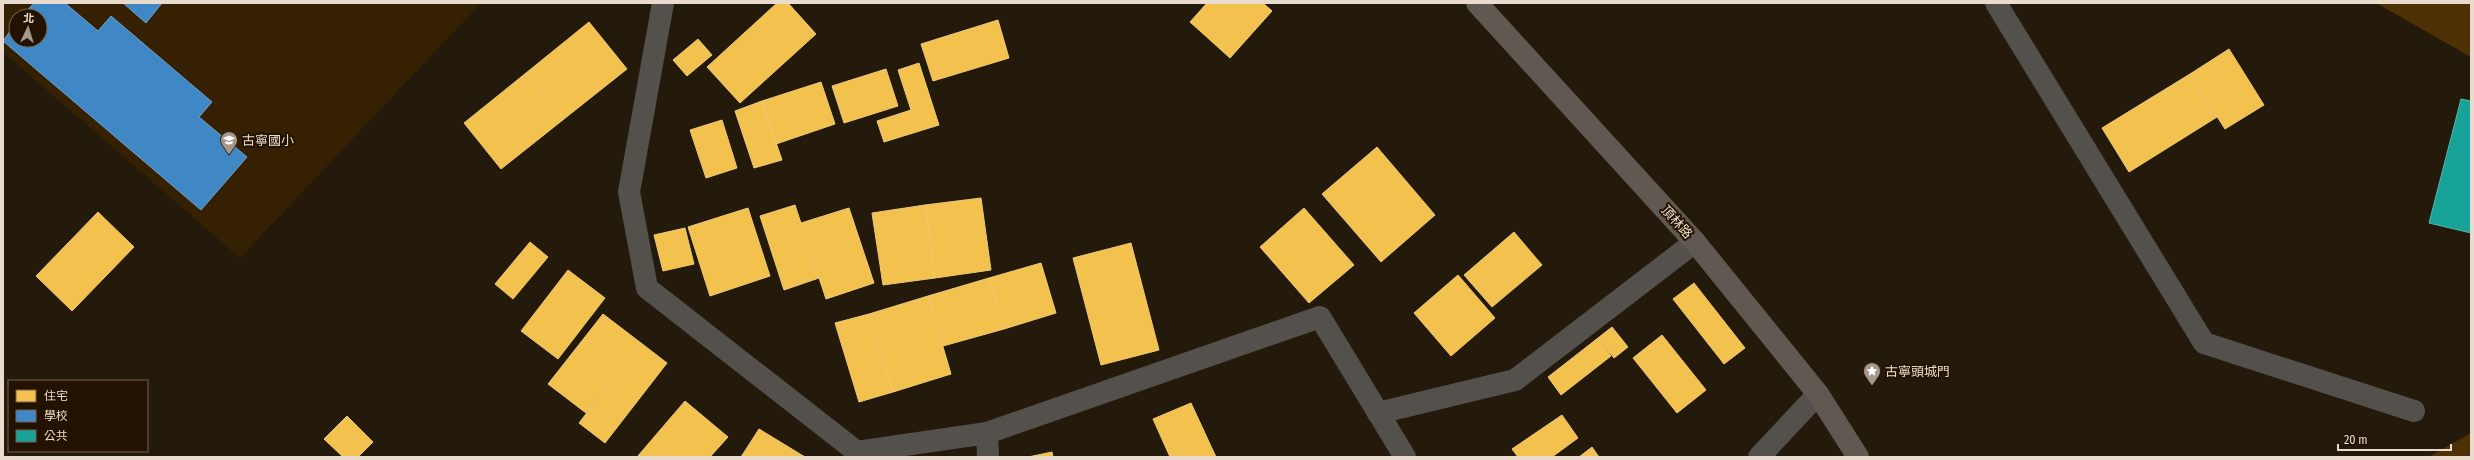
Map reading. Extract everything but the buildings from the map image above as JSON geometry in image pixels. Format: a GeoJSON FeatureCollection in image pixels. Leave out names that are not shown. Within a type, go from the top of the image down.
{"type":"FeatureCollection","features":[{"type":"Feature","properties":{"kind":"main road","name":"頂林路"},"geometry":{"type":"LineString","coordinates":[[1477,3],[1696,242],[1818,394],[1858,457]]}},
{"type":"Feature","properties":{"kind":"street"},"geometry":{"type":"LineString","coordinates":[[663,3],[629,192],[647,288],[857,452],[987,433],[1320,316],[1405,457]]}},
{"type":"Feature","properties":{"kind":"street"},"geometry":{"type":"LineString","coordinates":[[1996,3],[2204,343],[2414,411]]}},
{"type":"Feature","properties":{"kind":"street"},"geometry":{"type":"LineString","coordinates":[[1378,413],[1515,380],[1696,242]]}},
{"type":"Feature","properties":{"kind":"street"},"geometry":{"type":"LineString","coordinates":[[1759,457],[1818,394]]}},
{"type":"Feature","properties":{"kind":"street"},"geometry":{"type":"LineString","coordinates":[[987,433],[988,457]]}},
{"type":"Feature","properties":{"kind":"shaded area","name":"古寧國小"},"geometry":{"type":"Polygon","coordinates":[[[3,3],[481,3],[240,258],[3,52],[3,3]]]}},
{"type":"Feature","properties":{"kind":"shaded area"},"geometry":{"type":"Polygon","coordinates":[[[2376,3],[2471,3],[2471,57],[2376,3]]]}},
{"type":"Feature","properties":{"kind":"shaded area"},"geometry":{"type":"Polygon","coordinates":[[[2471,433],[2471,457],[2428,457],[2471,433]]]}},
{"type":"Feature","properties":{"kind":"place","name":"古寧國小"},"geometry":{"type":"Point","coordinates":[229,155]}},
{"type":"Feature","properties":{"kind":"place","name":"古寧頭城門"},"geometry":{"type":"Point","coordinates":[1872,386]}}]}
